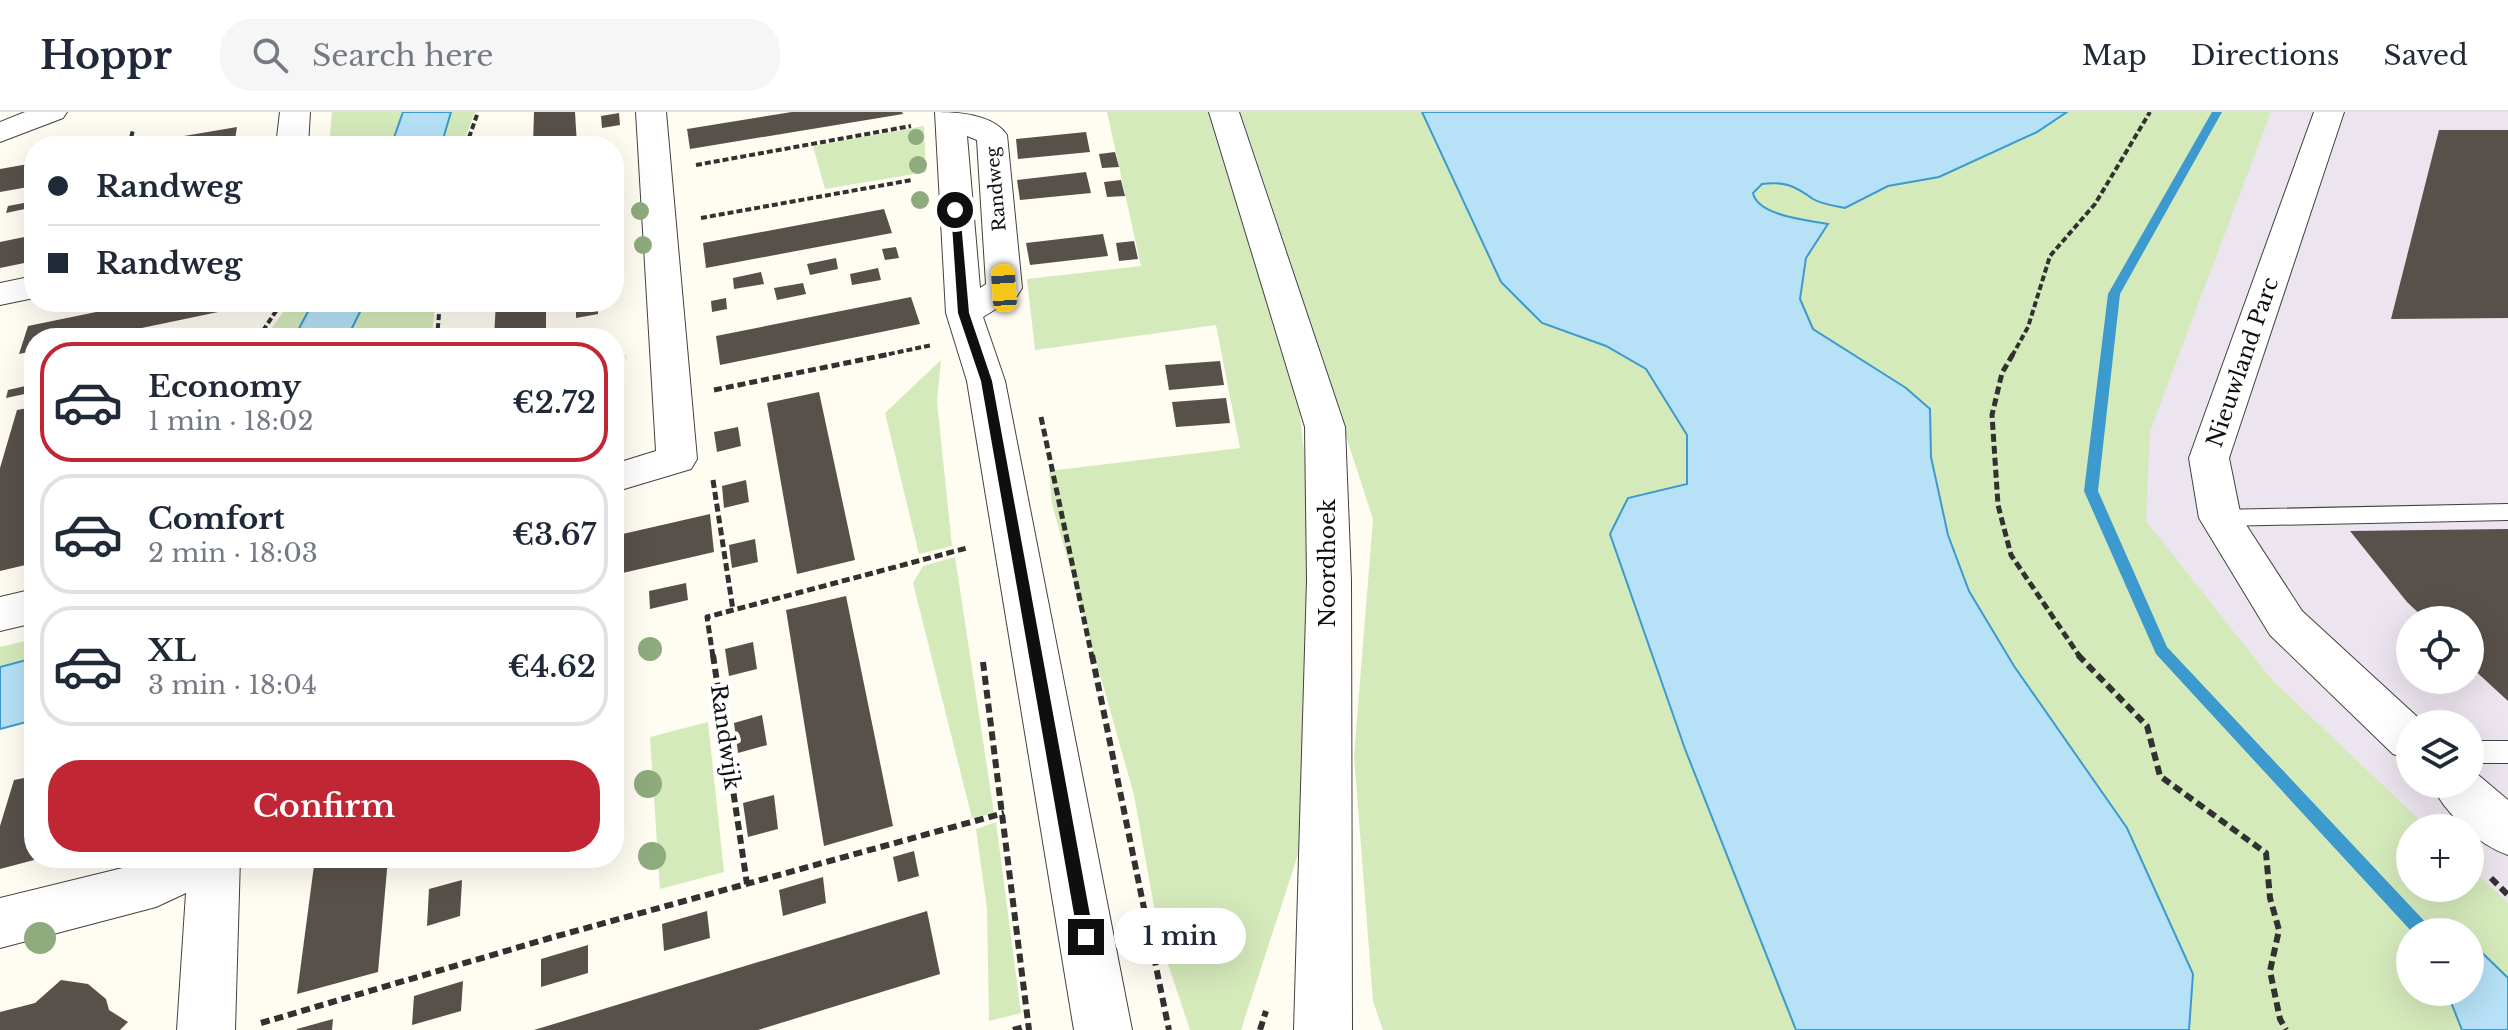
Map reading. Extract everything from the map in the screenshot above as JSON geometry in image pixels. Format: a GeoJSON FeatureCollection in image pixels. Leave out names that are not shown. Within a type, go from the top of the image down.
{"type":"FeatureCollection","features":[{"type":"Feature","properties":{"kind":"street"},"geometry":{"type":"LineString","coordinates":[[0,133],[52,112]]}},
{"type":"Feature","properties":{"kind":"street"},"geometry":{"type":"LineString","coordinates":[[293,136],[295,112]]}},
{"type":"Feature","properties":{"kind":"street"},"geometry":{"type":"LineString","coordinates":[[624,475],[677,459],[651,112]]}},
{"type":"Feature","properties":{"kind":"street","name":"Noordhoek"},"geometry":{"type":"LineString","coordinates":[[1224,112],[1325,427],[1329,580],[1323,1030]]}},
{"type":"Feature","properties":{"kind":"street","name":"Nieuwland Parc"},"geometry":{"type":"LineString","coordinates":[[2329,112],[2209,458],[2220,518],[2286,623],[2396,727]]}},
{"type":"Feature","properties":{"kind":"street","name":"Randweg"},"geometry":{"type":"LineString","coordinates":[[940,118],[948,329],[986,381],[1103,1030]]}},
{"type":"Feature","properties":{"kind":"street"},"geometry":{"type":"LineString","coordinates":[[0,294],[24,289]]}},
{"type":"Feature","properties":{"kind":"street"},"geometry":{"type":"LineString","coordinates":[[0,614],[24,608]]}},
{"type":"Feature","properties":{"kind":"street"},"geometry":{"type":"LineString","coordinates":[[2471,798],[2508,833]]}},
{"type":"Feature","properties":{"kind":"street"},"geometry":{"type":"LineString","coordinates":[[0,923],[156,883],[179,868]]}},
{"type":"Feature","properties":{"kind":"street"},"geometry":{"type":"LineString","coordinates":[[215,868],[229,1028]]}},
{"type":"Feature","properties":{"kind":"lane"},"geometry":{"type":"LineString","coordinates":[[2220,518],[2508,512]]}},
{"type":"Feature","properties":{"kind":"lane"},"geometry":{"type":"LineString","coordinates":[[2484,752],[2508,752]]}},
{"type":"Feature","properties":{"kind":"path"},"geometry":{"type":"LineString","coordinates":[[470,136],[478,112]]}},
{"type":"Feature","properties":{"kind":"path"},"geometry":{"type":"LineString","coordinates":[[2150,112],[2090,213],[2050,256],[2028,327],[2002,373],[1992,415],[1998,505],[2011,555],[2044,600],[2073,650],[2147,726],[2160,776],[2266,853],[2270,898],[2279,930],[2270,971],[2280,1019],[2286,1030]]}},
{"type":"Feature","properties":{"kind":"path"},"geometry":{"type":"LineString","coordinates":[[656,173],[940,118]]}},
{"type":"Feature","properties":{"kind":"path"},"geometry":{"type":"LineString","coordinates":[[132,136],[133,130]]}},
{"type":"Feature","properties":{"kind":"path"},"geometry":{"type":"LineString","coordinates":[[659,226],[925,177]]}},
{"type":"Feature","properties":{"kind":"path"},"geometry":{"type":"LineString","coordinates":[[674,399],[948,329]]}},
{"type":"Feature","properties":{"kind":"path"},"geometry":{"type":"LineString","coordinates":[[677,459],[711,468],[733,610]]}},
{"type":"Feature","properties":{"kind":"path","name":"Randwijk"},"geometry":{"type":"LineString","coordinates":[[747,884],[707,617],[967,548]]}},
{"type":"Feature","properties":{"kind":"path"},"geometry":{"type":"LineString","coordinates":[[229,1028],[1004,813]]}},
{"type":"Feature","properties":{"kind":"path"},"geometry":{"type":"LineString","coordinates":[[1013,1030],[1028,1026]]}},
{"type":"Feature","properties":{"kind":"shaded area"},"geometry":{"type":"Polygon","coordinates":[[[2271,112],[2508,112],[2508,908],[2484,885],[2484,814],[2409,814],[2255,668],[2129,520],[2134,430],[2271,112]]]}},
{"type":"Feature","properties":{"kind":"green space"},"geometry":{"type":"Polygon","coordinates":[[[332,112],[403,112],[395,136],[330,136],[332,112]]]}},
{"type":"Feature","properties":{"kind":"green space"},"geometry":{"type":"Polygon","coordinates":[[[451,112],[475,112],[466,136],[444,136],[451,112]]]}},
{"type":"Feature","properties":{"kind":"green space"},"geometry":{"type":"Polygon","coordinates":[[[1107,112],[1220,112],[1290,327],[1313,531],[1303,839],[1241,1030],[1190,1030],[1160,940],[1134,795],[1052,504],[1049,471],[1240,448],[1216,325],[1035,350],[1027,279],[1141,266],[1107,112]]]}},
{"type":"Feature","properties":{"kind":"green space"},"geometry":{"type":"Polygon","coordinates":[[[1240,112],[1422,112],[1481,235],[1542,323],[1606,346],[1646,369],[1687,435],[1687,484],[1628,498],[1685,749],[1796,1030],[1383,1030],[1373,1001],[1354,756],[1373,519],[1240,112]]]}},
{"type":"Feature","properties":{"kind":"green space"},"geometry":{"type":"Polygon","coordinates":[[[2067,112],[2271,112],[2150,431],[2146,521],[2273,681],[2413,814],[2396,814],[2396,902],[2484,902],[2484,880],[2508,903],[2508,978],[2484,955],[2484,918],[2396,918],[2396,1006],[2453,1006],[2462,1030],[2189,1030],[2193,974],[2127,828],[2014,666],[1969,591],[1948,535],[1931,457],[1930,409],[1813,329],[1800,300],[1806,258],[1828,225],[1773,212],[1754,198],[1756,187],[1774,182],[1805,191],[1814,200],[1846,208],[1888,186],[1939,177],[2037,132],[2067,112]]]}},
{"type":"Feature","properties":{"kind":"green space"},"geometry":{"type":"Polygon","coordinates":[[[924,126],[926,172],[825,189],[813,146],[924,126]]]}},
{"type":"Feature","properties":{"kind":"green space"},"geometry":{"type":"Polygon","coordinates":[[[283,312],[308,312],[299,328],[272,328],[283,312]]]}},
{"type":"Feature","properties":{"kind":"green space"},"geometry":{"type":"Polygon","coordinates":[[[360,312],[434,312],[433,328],[352,328],[360,312]]]}},
{"type":"Feature","properties":{"kind":"green space"},"geometry":{"type":"Polygon","coordinates":[[[941,360],[937,402],[952,546],[919,554],[885,413],[941,360]]]}},
{"type":"Feature","properties":{"kind":"green space"},"geometry":{"type":"Polygon","coordinates":[[[955,557],[994,813],[972,818],[913,583],[923,566],[955,557]]]}},
{"type":"Feature","properties":{"kind":"green space"},"geometry":{"type":"Polygon","coordinates":[[[24,641],[24,661],[0,667],[0,647],[24,641]]]}},
{"type":"Feature","properties":{"kind":"green space"},"geometry":{"type":"Polygon","coordinates":[[[708,722],[724,872],[660,889],[650,737],[708,722]]]}},
{"type":"Feature","properties":{"kind":"green space"},"geometry":{"type":"Polygon","coordinates":[[[996,822],[1021,1013],[989,1021],[987,909],[976,829],[996,822]]]}},
{"type":"Feature","properties":{"kind":"water"},"geometry":{"type":"Polygon","coordinates":[[[403,112],[451,112],[444,136],[395,136],[403,112]]]}},
{"type":"Feature","properties":{"kind":"water"},"geometry":{"type":"Polygon","coordinates":[[[1422,112],[2067,112],[2037,132],[1939,177],[1888,186],[1845,208],[1820,202],[1783,184],[1762,184],[1753,193],[1757,201],[1773,212],[1828,224],[1806,258],[1800,299],[1813,329],[1906,388],[1930,409],[1931,457],[1948,535],[1969,591],[2014,666],[2127,828],[2193,974],[2189,1030],[1796,1030],[1685,749],[1610,534],[1628,498],[1687,484],[1687,435],[1646,369],[1606,346],[1542,323],[1501,282],[1422,112]]]}},
{"type":"Feature","properties":{"kind":"water"},"geometry":{"type":"Polygon","coordinates":[[[308,312],[360,312],[352,328],[299,328],[308,312]]]}},
{"type":"Feature","properties":{"kind":"water"},"geometry":{"type":"Polygon","coordinates":[[[24,661],[24,723],[0,729],[0,667],[24,661]]]}},
{"type":"Feature","properties":{"kind":"water"},"geometry":{"type":"Polygon","coordinates":[[[2484,955],[2508,978],[2508,1030],[2462,1030],[2453,1006],[2484,1006],[2484,955]]]}},
{"type":"Feature","properties":{"kind":"building"},"geometry":{"type":"Polygon","coordinates":[[[534,112],[575,112],[576,136],[533,136],[534,112]]]}},
{"type":"Feature","properties":{"kind":"building"},"geometry":{"type":"Polygon","coordinates":[[[792,112],[903,114],[690,149],[687,129],[792,112]]]}},
{"type":"Feature","properties":{"kind":"building"},"geometry":{"type":"Polygon","coordinates":[[[619,113],[620,125],[602,128],[601,116],[619,113]]]}},
{"type":"Feature","properties":{"kind":"building"},"geometry":{"type":"Polygon","coordinates":[[[237,127],[236,136],[184,136],[237,127]]]}},
{"type":"Feature","properties":{"kind":"building"},"geometry":{"type":"Polygon","coordinates":[[[2439,130],[2508,130],[2508,318],[2391,319],[2439,130]]]}},
{"type":"Feature","properties":{"kind":"building"},"geometry":{"type":"Polygon","coordinates":[[[1086,132],[1090,152],[1018,159],[1016,139],[1086,132]]]}},
{"type":"Feature","properties":{"kind":"building"},"geometry":{"type":"Polygon","coordinates":[[[1115,152],[1119,167],[1102,168],[1099,154],[1115,152]]]}},
{"type":"Feature","properties":{"kind":"building"},"geometry":{"type":"Polygon","coordinates":[[[24,165],[24,188],[0,192],[0,169],[24,165]]]}},
{"type":"Feature","properties":{"kind":"building"},"geometry":{"type":"Polygon","coordinates":[[[1086,172],[1091,193],[1020,200],[1017,180],[1086,172]]]}},
{"type":"Feature","properties":{"kind":"building"},"geometry":{"type":"Polygon","coordinates":[[[1121,180],[1125,196],[1107,197],[1104,182],[1121,180]]]}},
{"type":"Feature","properties":{"kind":"building"},"geometry":{"type":"Polygon","coordinates":[[[24,203],[24,209],[6,213],[8,206],[24,203]]]}},
{"type":"Feature","properties":{"kind":"building"},"geometry":{"type":"Polygon","coordinates":[[[884,209],[892,233],[706,268],[703,243],[884,209]]]}},
{"type":"Feature","properties":{"kind":"building"},"geometry":{"type":"Polygon","coordinates":[[[1103,234],[1108,256],[1030,265],[1026,243],[1103,234]]]}},
{"type":"Feature","properties":{"kind":"building"},"geometry":{"type":"Polygon","coordinates":[[[24,237],[24,263],[0,268],[0,242],[24,237]]]}},
{"type":"Feature","properties":{"kind":"building"},"geometry":{"type":"Polygon","coordinates":[[[1134,241],[1138,259],[1119,261],[1116,243],[1134,241]]]}},
{"type":"Feature","properties":{"kind":"building"},"geometry":{"type":"Polygon","coordinates":[[[896,247],[899,258],[885,260],[882,249],[896,247]]]}},
{"type":"Feature","properties":{"kind":"building"},"geometry":{"type":"Polygon","coordinates":[[[836,258],[838,269],[810,275],[807,264],[836,258]]]}},
{"type":"Feature","properties":{"kind":"building"},"geometry":{"type":"Polygon","coordinates":[[[878,268],[881,280],[852,285],[850,274],[878,268]]]}},
{"type":"Feature","properties":{"kind":"building"},"geometry":{"type":"Polygon","coordinates":[[[761,272],[764,284],[734,289],[733,278],[761,272]]]}},
{"type":"Feature","properties":{"kind":"building"},"geometry":{"type":"Polygon","coordinates":[[[803,283],[806,294],[777,300],[774,288],[803,283]]]}},
{"type":"Feature","properties":{"kind":"building"},"geometry":{"type":"Polygon","coordinates":[[[911,297],[920,324],[720,365],[716,336],[911,297]]]}},
{"type":"Feature","properties":{"kind":"building"},"geometry":{"type":"Polygon","coordinates":[[[726,298],[727,309],[712,312],[711,301],[726,298]]]}},
{"type":"Feature","properties":{"kind":"building"},"geometry":{"type":"Polygon","coordinates":[[[96,312],[218,312],[142,328],[28,326],[96,312]]]}},
{"type":"Feature","properties":{"kind":"building"},"geometry":{"type":"Polygon","coordinates":[[[495,312],[546,312],[546,328],[495,328],[495,312]]]}},
{"type":"Feature","properties":{"kind":"building"},"geometry":{"type":"Polygon","coordinates":[[[576,312],[598,312],[598,314],[576,318],[576,312]]]}},
{"type":"Feature","properties":{"kind":"building"},"geometry":{"type":"Polygon","coordinates":[[[1220,361],[1224,385],[1169,390],[1165,365],[1220,361]]]}},
{"type":"Feature","properties":{"kind":"building"},"geometry":{"type":"Polygon","coordinates":[[[24,386],[24,394],[6,398],[8,390],[24,386]]]}},
{"type":"Feature","properties":{"kind":"building"},"geometry":{"type":"Polygon","coordinates":[[[819,392],[855,560],[797,574],[767,403],[819,392]]]}},
{"type":"Feature","properties":{"kind":"building"},"geometry":{"type":"Polygon","coordinates":[[[1226,398],[1230,423],[1176,427],[1172,402],[1226,398]]]}},
{"type":"Feature","properties":{"kind":"building"},"geometry":{"type":"Polygon","coordinates":[[[24,409],[24,565],[0,571],[0,468],[17,410],[24,409]]]}},
{"type":"Feature","properties":{"kind":"building"},"geometry":{"type":"Polygon","coordinates":[[[738,427],[741,446],[717,452],[714,432],[738,427]]]}},
{"type":"Feature","properties":{"kind":"building"},"geometry":{"type":"Polygon","coordinates":[[[746,480],[749,502],[724,508],[722,486],[746,480]]]}},
{"type":"Feature","properties":{"kind":"building"},"geometry":{"type":"Polygon","coordinates":[[[710,514],[714,552],[624,573],[624,534],[710,514]]]}},
{"type":"Feature","properties":{"kind":"building"},"geometry":{"type":"Polygon","coordinates":[[[2508,529],[2508,701],[2484,679],[2484,606],[2411,606],[2350,531],[2508,529]]]}},
{"type":"Feature","properties":{"kind":"building"},"geometry":{"type":"Polygon","coordinates":[[[755,539],[758,562],[732,568],[729,545],[755,539]]]}},
{"type":"Feature","properties":{"kind":"building"},"geometry":{"type":"Polygon","coordinates":[[[686,583],[688,600],[650,609],[649,591],[686,583]]]}},
{"type":"Feature","properties":{"kind":"building"},"geometry":{"type":"Polygon","coordinates":[[[846,596],[893,826],[824,846],[786,610],[846,596]]]}},
{"type":"Feature","properties":{"kind":"building"},"geometry":{"type":"Polygon","coordinates":[[[753,642],[757,669],[729,676],[725,649],[753,642]]]}},
{"type":"Feature","properties":{"kind":"building"},"geometry":{"type":"Polygon","coordinates":[[[762,715],[767,745],[738,753],[734,723],[762,715]]]}},
{"type":"Feature","properties":{"kind":"building"},"geometry":{"type":"Polygon","coordinates":[[[24,778],[24,863],[0,869],[0,826],[14,780],[24,778]]]}},
{"type":"Feature","properties":{"kind":"building"},"geometry":{"type":"Polygon","coordinates":[[[774,795],[778,829],[748,837],[743,803],[774,795]]]}},
{"type":"Feature","properties":{"kind":"building"},"geometry":{"type":"Polygon","coordinates":[[[914,851],[919,876],[898,882],[893,857],[914,851]]]}},
{"type":"Feature","properties":{"kind":"building"},"geometry":{"type":"Polygon","coordinates":[[[314,868],[387,868],[378,972],[297,994],[314,868]]]}},
{"type":"Feature","properties":{"kind":"building"},"geometry":{"type":"Polygon","coordinates":[[[823,877],[826,903],[783,916],[779,890],[823,877]]]}},
{"type":"Feature","properties":{"kind":"building"},"geometry":{"type":"Polygon","coordinates":[[[462,880],[460,916],[427,926],[429,889],[462,880]]]}},
{"type":"Feature","properties":{"kind":"building"},"geometry":{"type":"Polygon","coordinates":[[[707,911],[710,938],[664,951],[662,924],[707,911]]]}},
{"type":"Feature","properties":{"kind":"building"},"geometry":{"type":"Polygon","coordinates":[[[927,911],[940,974],[758,1030],[534,1030],[927,911]]]}},
{"type":"Feature","properties":{"kind":"building"},"geometry":{"type":"Polygon","coordinates":[[[588,945],[588,973],[541,987],[541,959],[588,945]]]}},
{"type":"Feature","properties":{"kind":"building"},"geometry":{"type":"Polygon","coordinates":[[[61,980],[88,984],[106,999],[109,1010],[128,1022],[120,1030],[0,1030],[0,1012],[35,1003],[61,980]]]}},
{"type":"Feature","properties":{"kind":"building"},"geometry":{"type":"Polygon","coordinates":[[[463,981],[461,1011],[412,1025],[414,996],[463,981]]]}},
{"type":"Feature","properties":{"kind":"building"},"geometry":{"type":"Polygon","coordinates":[[[333,1019],[332,1030],[297,1030],[297,1029],[333,1019]]]}},
{"type":"Feature","properties":{"kind":"waterway"},"geometry":{"type":"LineString","coordinates":[[2217,112],[2114,294],[2091,491],[2161,650],[2410,918]]}},
{"type":"Feature","properties":{"kind":"route"},"geometry":{"type":"LineString","coordinates":[[955,210],[964,313],[986,381],[1086,937]]}}]}
